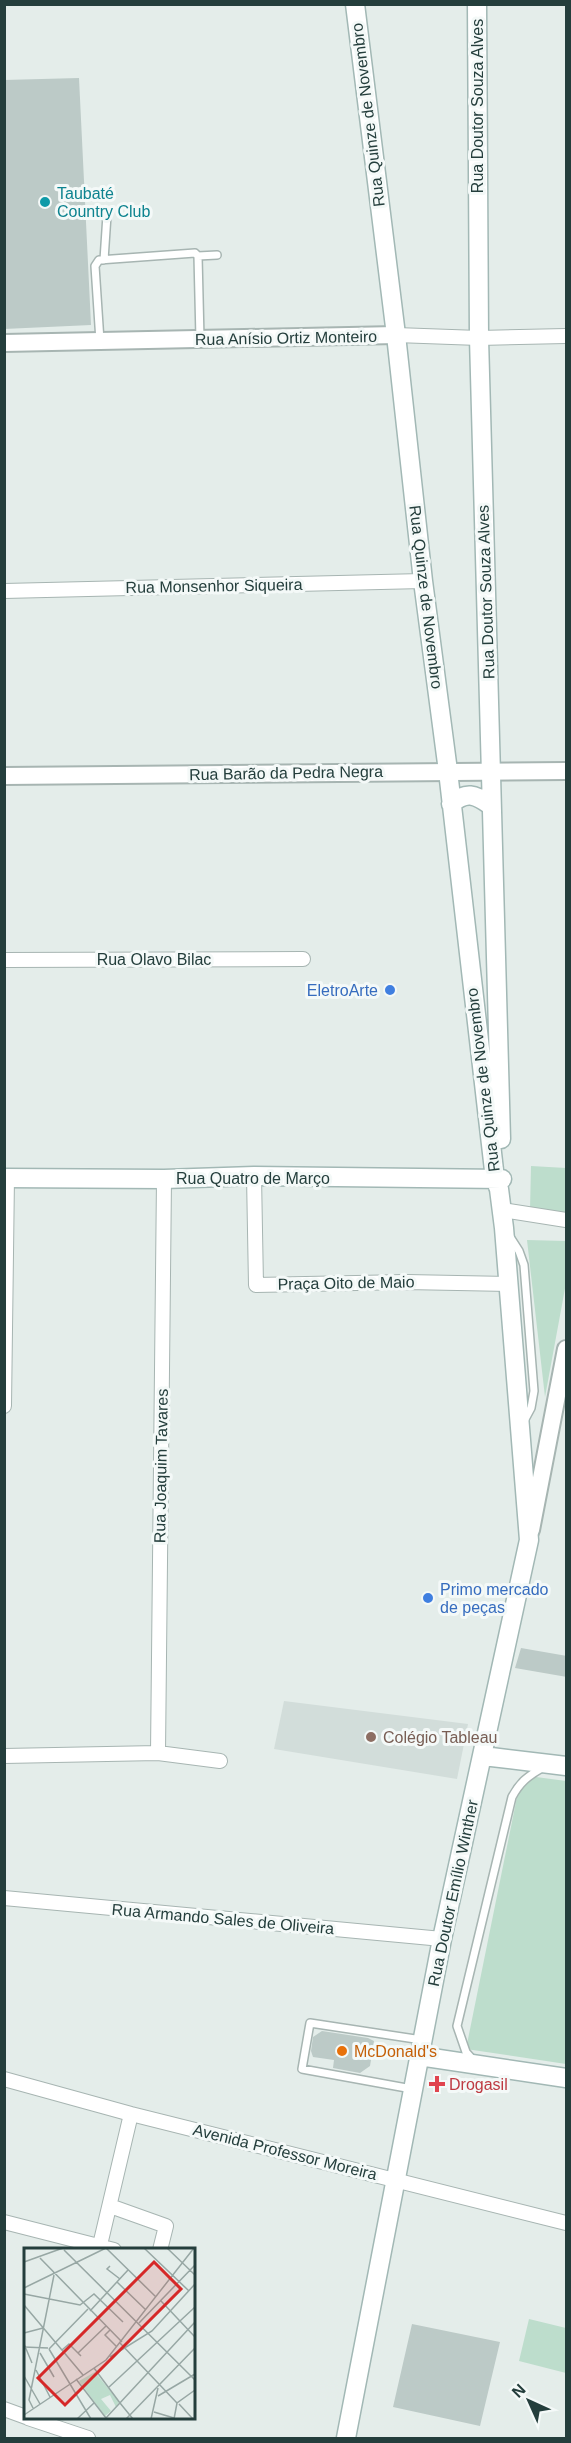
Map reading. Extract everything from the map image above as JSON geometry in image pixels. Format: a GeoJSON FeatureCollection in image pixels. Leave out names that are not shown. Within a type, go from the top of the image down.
{"type":"FeatureCollection","features":[{"type":"Feature","properties":{"kind":"main road","name":"Rua Quinze de Novembro"},"geometry":{"type":"LineString","coordinates":[[355,4],[396,335],[423,581],[499,1183],[529,1540]]}},
{"type":"Feature","properties":{"kind":"main road","name":"Rua Doutor Souza Alves"},"geometry":{"type":"LineString","coordinates":[[477,4],[479,338],[499,1183]]}},
{"type":"Feature","properties":{"kind":"main road"},"geometry":{"type":"LineString","coordinates":[[451,804],[467,794],[476,795],[490,805]]}},
{"type":"Feature","properties":{"kind":"main road","name":"Rua Quatro de Março"},"geometry":{"type":"LineString","coordinates":[[6,1178],[164,1179],[254,1176],[499,1183]]}},
{"type":"Feature","properties":{"kind":"main road","name":"Rua Doutor Emílio Winther"},"geometry":{"type":"LineString","coordinates":[[346,2439],[442,1939],[529,1540]]}},
{"type":"Feature","properties":{"kind":"main road"},"geometry":{"type":"LineString","coordinates":[[483,1756],[559,1765]]}},
{"type":"Feature","properties":{"kind":"main road"},"geometry":{"type":"LineString","coordinates":[[421,2048],[478,2066],[567,2078]]}},
{"type":"Feature","properties":{"kind":"street","name":"Rua Anísio Ortiz Monteiro"},"geometry":{"type":"LineString","coordinates":[[4,343],[396,335],[479,338],[567,336]]}},
{"type":"Feature","properties":{"kind":"street","name":"Rua Monsenhor Siqueira"},"geometry":{"type":"LineString","coordinates":[[4,591],[423,581]]}},
{"type":"Feature","properties":{"kind":"street","name":"Rua Barão da Pedra Negra"},"geometry":{"type":"LineString","coordinates":[[4,776],[567,771]]}},
{"type":"Feature","properties":{"kind":"street","name":"Rua Olavo Bilac"},"geometry":{"type":"LineString","coordinates":[[4,960],[303,959]]}},
{"type":"Feature","properties":{"kind":"street","name":"Praça Oito de Maio"},"geometry":{"type":"LineString","coordinates":[[254,1176],[256,1285],[406,1282],[509,1284]]}},
{"type":"Feature","properties":{"kind":"street"},"geometry":{"type":"LineString","coordinates":[[4,1406],[6,1178]]}},
{"type":"Feature","properties":{"kind":"street","name":"Rua Joaquim Tavares"},"geometry":{"type":"LineString","coordinates":[[158,1753],[164,1179]]}},
{"type":"Feature","properties":{"kind":"street"},"geometry":{"type":"LineString","coordinates":[[502,1210],[567,1220]]}},
{"type":"Feature","properties":{"kind":"street","name":"Rua Doutor Emílio Winther"},"geometry":{"type":"LineString","coordinates":[[529,1540],[567,1349]]}},
{"type":"Feature","properties":{"kind":"street"},"geometry":{"type":"LineString","coordinates":[[4,1756],[158,1753],[220,1761]]}},
{"type":"Feature","properties":{"kind":"street","name":"Rua Armando Sales de Oliveira"},"geometry":{"type":"LineString","coordinates":[[4,1898],[442,1939]]}},
{"type":"Feature","properties":{"kind":"street","name":"Avenida Professor Moreira"},"geometry":{"type":"LineString","coordinates":[[4,2079],[131,2115],[567,2223]]}},
{"type":"Feature","properties":{"kind":"street"},"geometry":{"type":"LineString","coordinates":[[4,2222],[107,2247],[110,2206],[131,2115]]}},
{"type":"Feature","properties":{"kind":"street"},"geometry":{"type":"LineString","coordinates":[[110,2206],[166,2226],[160,2248]]}},
{"type":"Feature","properties":{"kind":"street"},"geometry":{"type":"LineString","coordinates":[[4,2409],[24,2416]]}},
{"type":"Feature","properties":{"kind":"street"},"geometry":{"type":"LineString","coordinates":[[33,2419],[88,2439]]}},
{"type":"Feature","properties":{"kind":"lane"},"geometry":{"type":"LineString","coordinates":[[104,260],[107,215]]}},
{"type":"Feature","properties":{"kind":"lane"},"geometry":{"type":"LineString","coordinates":[[100,341],[95,266],[99,260],[195,253],[198,256],[217,255]]}},
{"type":"Feature","properties":{"kind":"lane"},"geometry":{"type":"LineString","coordinates":[[198,256],[200,339]]}},
{"type":"Feature","properties":{"kind":"lane"},"geometry":{"type":"LineString","coordinates":[[504,1228],[519,1251],[527,1281],[534,1391],[531,1408],[521,1429]]}},
{"type":"Feature","properties":{"kind":"lane"},"geometry":{"type":"LineString","coordinates":[[478,2066],[466,2052],[457,2026],[509,1808],[518,1785],[527,1776],[559,1765]]}},
{"type":"Feature","properties":{"kind":"lane"},"geometry":{"type":"LineString","coordinates":[[413,2089],[302,2069],[310,2023],[421,2048]]}},
{"type":"Feature","properties":{"kind":"shaded area","name":"Colégio Tableau"},"geometry":{"type":"Polygon","coordinates":[[[284,1701],[468,1724],[457,1779],[274,1749],[284,1701]]]}},
{"type":"Feature","properties":{"kind":"green space"},"geometry":{"type":"Polygon","coordinates":[[[531,1166],[566,1168],[566,1215],[530,1210],[531,1166]]]}},
{"type":"Feature","properties":{"kind":"green space"},"geometry":{"type":"Polygon","coordinates":[[[527,1240],[566,1241],[566,1283],[545,1397],[527,1240]]]}},
{"type":"Feature","properties":{"kind":"green space"},"geometry":{"type":"Polygon","coordinates":[[[536,1777],[566,1781],[566,2064],[466,2049],[518,1792],[523,1784],[536,1777]]]}},
{"type":"Feature","properties":{"kind":"green space"},"geometry":{"type":"Polygon","coordinates":[[[529,2319],[566,2328],[566,2373],[519,2361],[529,2319]]]}},
{"type":"Feature","properties":{"kind":"building","name":"Taubaté Country Club"},"geometry":{"type":"Polygon","coordinates":[[[79,78],[91,325],[4,329],[4,80],[79,78]]]}},
{"type":"Feature","properties":{"kind":"building"},"geometry":{"type":"Polygon","coordinates":[[[521,1648],[567,1656],[567,1677],[515,1668],[521,1648]]]}},
{"type":"Feature","properties":{"kind":"building","name":"McDonald's"},"geometry":{"type":"Polygon","coordinates":[[[322,2031],[368,2038],[374,2041],[370,2066],[360,2073],[333,2068],[334,2060],[313,2057],[311,2051],[313,2037],[322,2031]]]}},
{"type":"Feature","properties":{"kind":"building"},"geometry":{"type":"Polygon","coordinates":[[[412,2324],[500,2342],[480,2426],[393,2407],[412,2324]]]}},
{"type":"Feature","properties":{"kind":"place","name":"Taubaté Country Club"},"geometry":{"type":"Point","coordinates":[45,202]}},
{"type":"Feature","properties":{"kind":"place","name":"EletroArte"},"geometry":{"type":"Point","coordinates":[390,990]}},
{"type":"Feature","properties":{"kind":"place","name":"Primo mercado de peças"},"geometry":{"type":"Point","coordinates":[428,1598]}},
{"type":"Feature","properties":{"kind":"place","name":"Colégio Tableau"},"geometry":{"type":"Point","coordinates":[371,1737]}},
{"type":"Feature","properties":{"kind":"place","name":"McDonald's"},"geometry":{"type":"Point","coordinates":[342,2051]}},
{"type":"Feature","properties":{"kind":"place","name":"Drogasil"},"geometry":{"type":"Point","coordinates":[437,2084]}}]}
